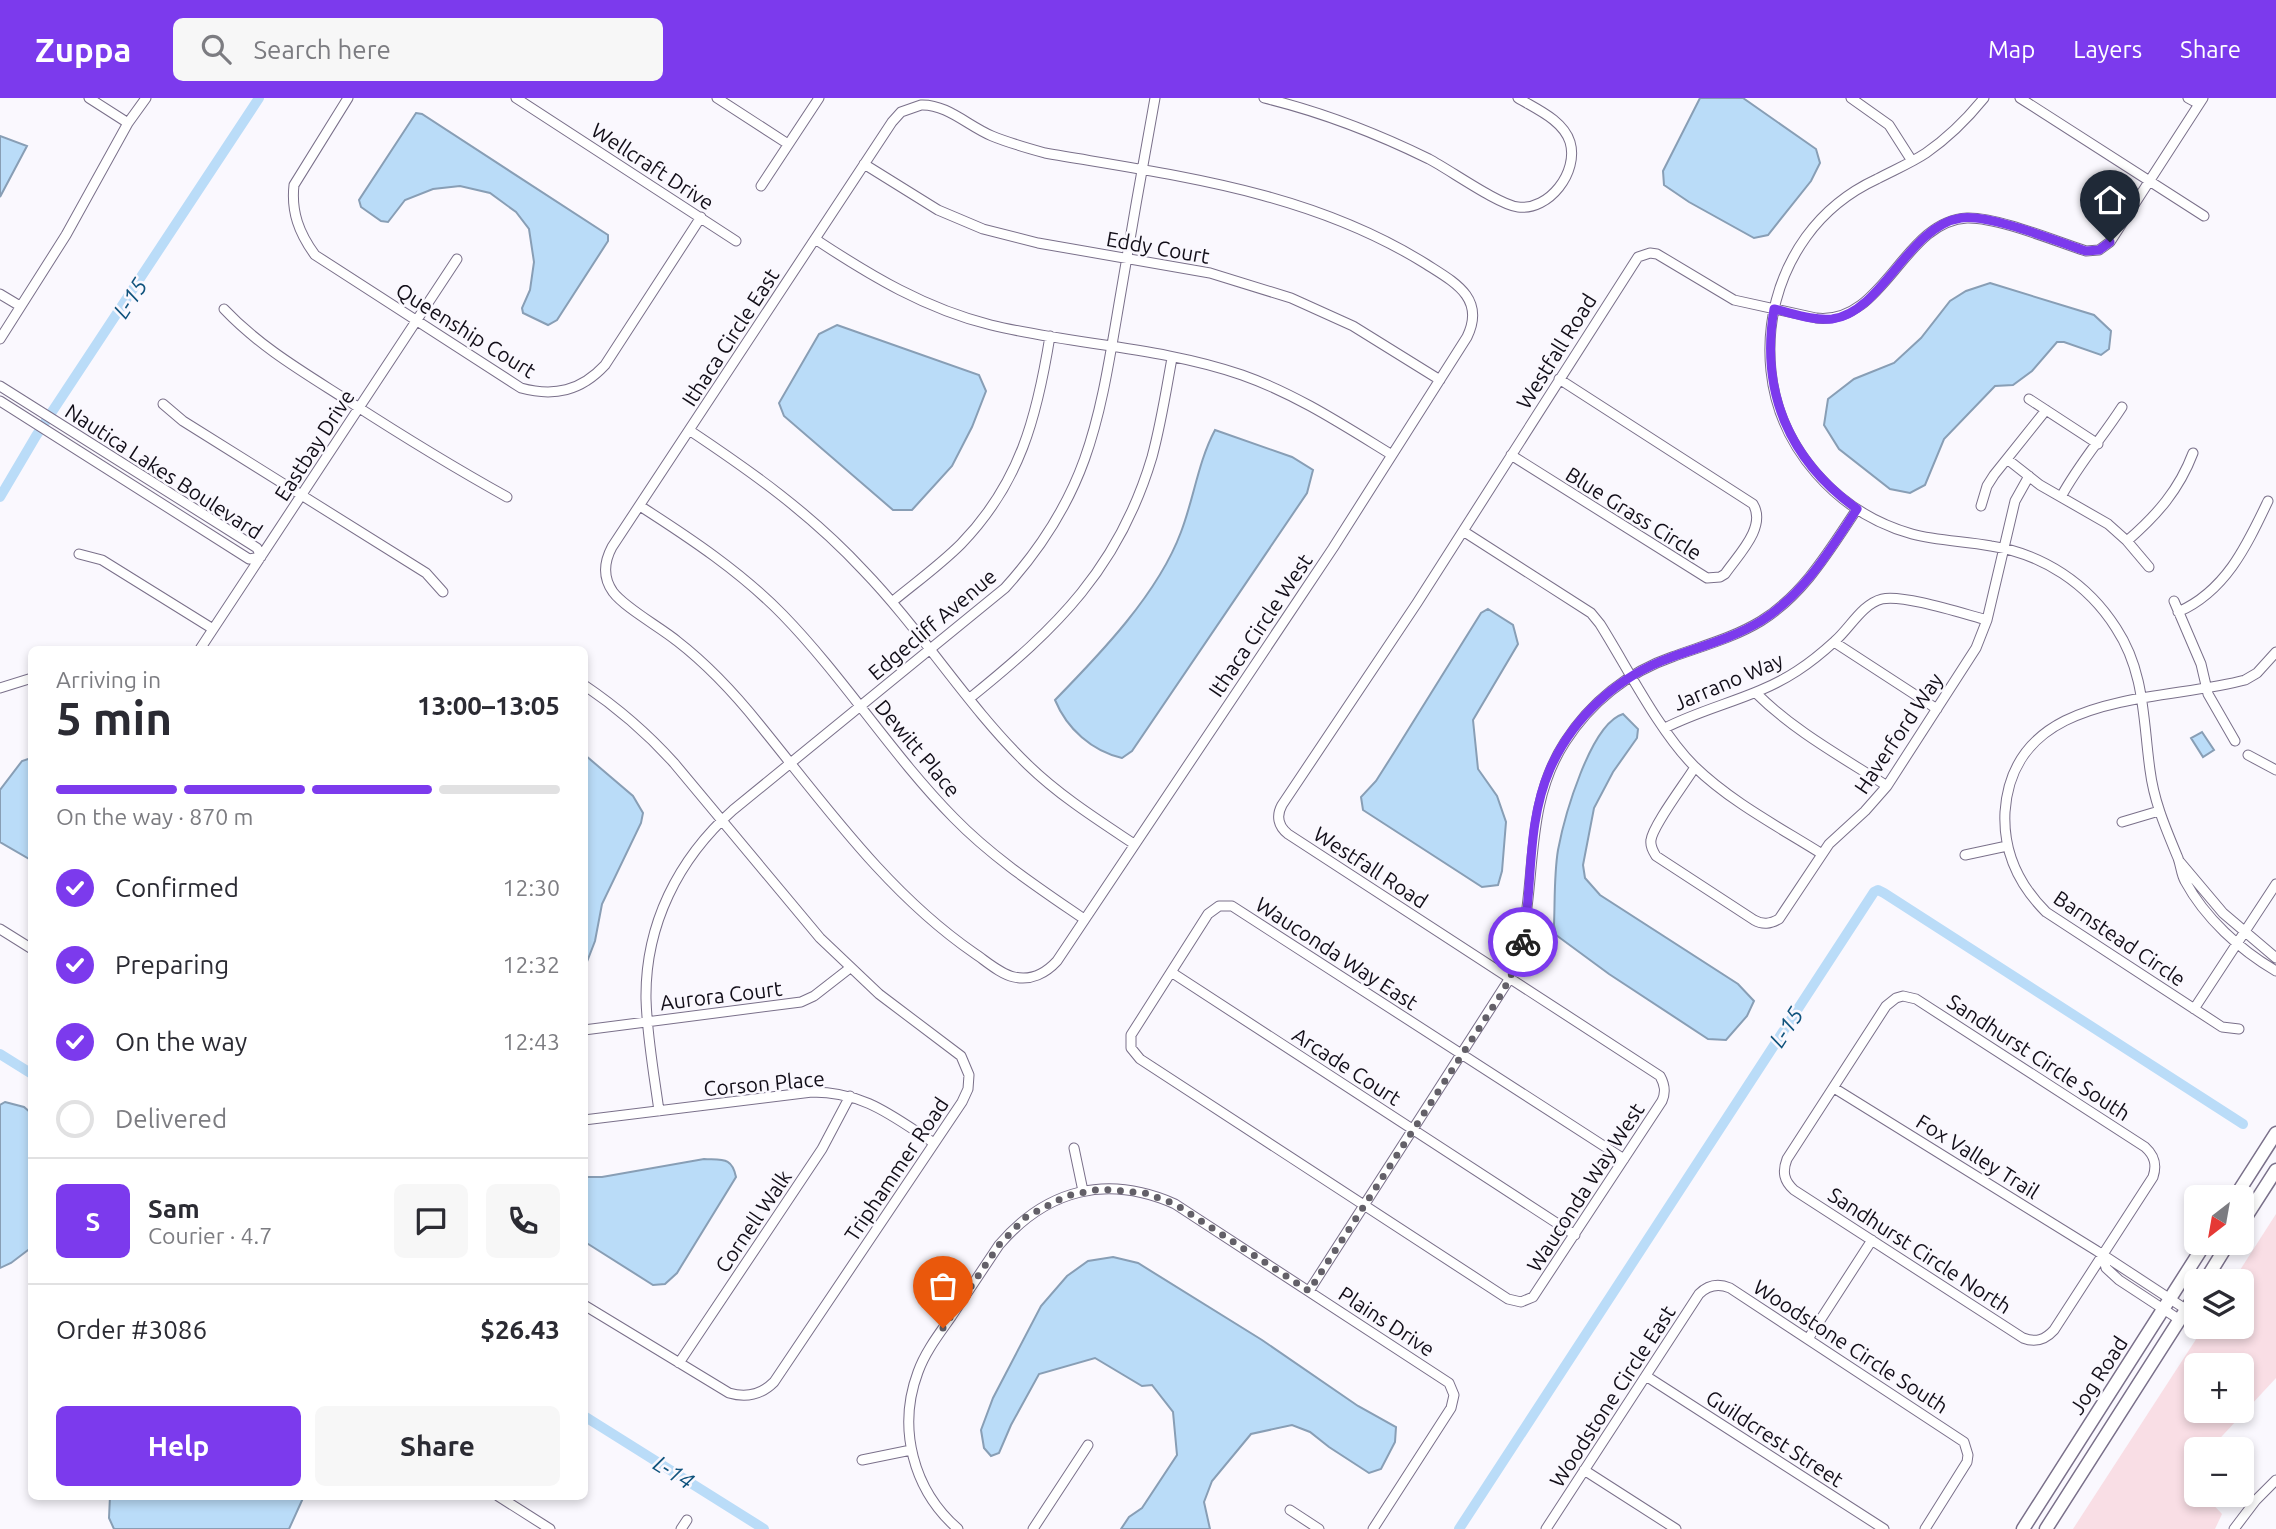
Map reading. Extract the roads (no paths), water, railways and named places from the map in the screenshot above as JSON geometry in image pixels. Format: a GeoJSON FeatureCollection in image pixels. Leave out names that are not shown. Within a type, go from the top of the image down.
{"type":"FeatureCollection","features":[{"type":"Feature","properties":{"kind":"main road"},"geometry":{"type":"LineString","coordinates":[[2243,1185],[2276,1133]]}},
{"type":"Feature","properties":{"kind":"main road"},"geometry":{"type":"LineString","coordinates":[[2254,1204],[2276,1170]]}},
{"type":"Feature","properties":{"kind":"main road","name":"Jog Road"},"geometry":{"type":"LineString","coordinates":[[2023,1529],[2198,1255]]}},
{"type":"Feature","properties":{"kind":"main road","name":"Jog Road"},"geometry":{"type":"LineString","coordinates":[[2046,1529],[2183,1315]]}},
{"type":"Feature","properties":{"kind":"street"},"geometry":{"type":"LineString","coordinates":[[89,98],[128,124]]}},
{"type":"Feature","properties":{"kind":"street"},"geometry":{"type":"LineString","coordinates":[[0,339],[66,235],[128,124],[146,98]]}},
{"type":"Feature","properties":{"kind":"street","name":"Queenship Court"},"geometry":{"type":"LineString","coordinates":[[348,98],[294,185],[292,199],[302,237],[315,255],[520,388],[535,392],[566,392],[594,377],[605,365],[701,217]]}},
{"type":"Feature","properties":{"kind":"street","name":"Wellcraft Drive"},"geometry":{"type":"LineString","coordinates":[[516,98],[736,241]]}},
{"type":"Feature","properties":{"kind":"street"},"geometry":{"type":"LineString","coordinates":[[717,98],[788,144]]}},
{"type":"Feature","properties":{"kind":"street"},"geometry":{"type":"LineString","coordinates":[[761,186],[819,98]]}},
{"type":"Feature","properties":{"kind":"street","name":"Edgecliff Avenue"},"geometry":{"type":"LineString","coordinates":[[659,1111],[646,1000],[649,958],[662,909],[689,857],[722,820],[1004,588],[1055,523],[1072,493],[1092,441],[1155,98]]}},
{"type":"Feature","properties":{"kind":"street"},"geometry":{"type":"LineString","coordinates":[[1264,98],[1362,128],[1433,161],[1508,205],[1528,208],[1546,200],[1556,191],[1569,169],[1572,149],[1559,124],[1518,98]]}},
{"type":"Feature","properties":{"kind":"street"},"geometry":{"type":"LineString","coordinates":[[1851,98],[1889,125],[1912,162]]}},
{"type":"Feature","properties":{"kind":"street"},"geometry":{"type":"LineString","coordinates":[[1984,98],[1952,132],[1912,162],[1856,190],[1821,219],[1794,256],[1784,276],[1774,309],[1770,359],[1772,382],[1785,425],[1813,470],[1857,509],[1882,523],[1912,534],[2004,548],[2048,564],[2095,600],[2109,617],[2131,656],[2143,699],[2150,772],[2159,811],[2183,877],[2201,908],[2262,963],[2276,971]]}},
{"type":"Feature","properties":{"kind":"street"},"geometry":{"type":"LineString","coordinates":[[2020,98],[2204,216]]}},
{"type":"Feature","properties":{"kind":"street"},"geometry":{"type":"LineString","coordinates":[[2188,98],[2201,101]]}},
{"type":"Feature","properties":{"kind":"street","name":"Westfall Road"},"geometry":{"type":"LineString","coordinates":[[1510,978],[1288,834],[1278,818],[1282,805],[1462,531],[1633,262],[1644,254],[1657,254],[1727,297],[1823,319],[1848,314],[1864,303],[1929,234],[1947,222],[1961,218],[1983,219],[2086,251],[2099,250],[2110,242],[2201,101]]}},
{"type":"Feature","properties":{"kind":"street","name":"Ithaca Circle East"},"geometry":{"type":"LineString","coordinates":[[791,764],[729,689],[680,643],[624,603],[610,587],[606,574],[609,554],[896,117],[914,106],[928,105],[941,108],[977,129],[1019,146],[1142,170]]}},
{"type":"Feature","properties":{"kind":"street","name":"Eddy Court"},"geometry":{"type":"LineString","coordinates":[[864,164],[925,203],[983,229],[1028,241],[1210,274],[1291,298],[1353,326],[1440,380]]}},
{"type":"Feature","properties":{"kind":"street","name":"Ithaca Circle West"},"geometry":{"type":"LineString","coordinates":[[791,764],[860,848],[910,901],[967,948],[1007,975],[1028,978],[1047,971],[1325,559],[1467,337],[1472,324],[1468,297],[1454,282],[1386,242],[1320,212],[1245,189],[1142,170]]}},
{"type":"Feature","properties":{"kind":"street"},"geometry":{"type":"LineString","coordinates":[[815,239],[869,274],[931,306],[991,325],[1172,358],[1240,375],[1279,390],[1324,413],[1392,456]]}},
{"type":"Feature","properties":{"kind":"street","name":"Eastbay Drive"},"geometry":{"type":"LineString","coordinates":[[202,646],[457,259]]}},
{"type":"Feature","properties":{"kind":"street"},"geometry":{"type":"LineString","coordinates":[[0,294],[20,306]]}},
{"type":"Feature","properties":{"kind":"street"},"geometry":{"type":"LineString","coordinates":[[224,309],[243,329],[271,351],[446,463],[507,497]]}},
{"type":"Feature","properties":{"kind":"street"},"geometry":{"type":"LineString","coordinates":[[892,602],[961,544],[1006,485],[1030,433],[1050,336]]}},
{"type":"Feature","properties":{"kind":"street"},"geometry":{"type":"LineString","coordinates":[[970,698],[1030,649],[1053,626],[1081,595],[1118,539],[1152,456],[1172,358]]}},
{"type":"Feature","properties":{"kind":"street","name":"Blue Grass Circle"},"geometry":{"type":"LineString","coordinates":[[1511,455],[1707,578],[1720,578],[1726,574],[1755,529],[1758,516],[1753,504],[1559,379]]}},
{"type":"Feature","properties":{"kind":"street","name":"Nautica Lakes Boulevard"},"geometry":{"type":"LineString","coordinates":[[0,386],[257,548],[261,557],[249,559],[0,401]]}},
{"type":"Feature","properties":{"kind":"street"},"geometry":{"type":"LineString","coordinates":[[2029,399],[2098,444]]}},
{"type":"Feature","properties":{"kind":"street"},"geometry":{"type":"LineString","coordinates":[[163,404],[183,421],[426,573],[443,592]]}},
{"type":"Feature","properties":{"kind":"street"},"geometry":{"type":"LineString","coordinates":[[2061,497],[2073,474],[2098,444],[2122,407]]}},
{"type":"Feature","properties":{"kind":"street"},"geometry":{"type":"LineString","coordinates":[[1981,506],[1987,486],[2046,411]]}},
{"type":"Feature","properties":{"kind":"street"},"geometry":{"type":"LineString","coordinates":[[689,430],[748,469],[809,517],[856,562],[892,602],[1009,745],[1050,785],[1134,844]]}},
{"type":"Feature","properties":{"kind":"street"},"geometry":{"type":"LineString","coordinates":[[2127,541],[2168,501],[2193,453]]}},
{"type":"Feature","properties":{"kind":"street"},"geometry":{"type":"LineString","coordinates":[[2007,459],[2029,477],[2108,524],[2149,567]]}},
{"type":"Feature","properties":{"kind":"street","name":"Haverford Way"},"geometry":{"type":"LineString","coordinates":[[1695,767],[1654,831],[1651,844],[1656,856],[1754,920],[1767,924],[1779,919],[1834,838],[1866,811],[1887,786],[1976,648],[1987,620],[2015,501],[2029,477]]}},
{"type":"Feature","properties":{"kind":"street"},"geometry":{"type":"LineString","coordinates":[[2178,612],[2205,597],[2235,564],[2268,501]]}},
{"type":"Feature","properties":{"kind":"street","name":"Dewitt Place"},"geometry":{"type":"LineString","coordinates":[[640,506],[698,544],[755,589],[806,640],[932,794],[963,827],[1005,864],[1084,919]]}},
{"type":"Feature","properties":{"kind":"street"},"geometry":{"type":"LineString","coordinates":[[1309,1291],[1510,978],[1522,945],[1533,832],[1541,793],[1565,742],[1604,697],[1632,676],[1668,658],[1739,633],[1779,608],[1803,587],[1818,568],[1857,509]]}},
{"type":"Feature","properties":{"kind":"street"},"geometry":{"type":"LineString","coordinates":[[1462,531],[1591,613],[1664,728],[1695,767],[1729,794],[1822,854]]}},
{"type":"Feature","properties":{"kind":"street"},"geometry":{"type":"LineString","coordinates":[[79,554],[102,560],[212,629]]}},
{"type":"Feature","properties":{"kind":"street","name":"Jarrano Way"},"geometry":{"type":"LineString","coordinates":[[1664,728],[1756,692],[1796,672],[1834,642],[1868,606],[1887,598],[1987,620]]}},
{"type":"Feature","properties":{"kind":"street"},"geometry":{"type":"LineString","coordinates":[[2174,601],[2201,664],[2211,701],[2235,741]]}},
{"type":"Feature","properties":{"kind":"street"},"geometry":{"type":"LineString","coordinates":[[1834,642],[1937,709]]}},
{"type":"Feature","properties":{"kind":"street","name":"Barnstead Circle"},"geometry":{"type":"LineString","coordinates":[[2239,1029],[2222,1027],[2046,912],[2025,888],[2014,867],[2007,846],[2005,823],[2009,792],[2021,762],[2035,743],[2059,723],[2081,712],[2251,677],[2276,652]]}},
{"type":"Feature","properties":{"kind":"street"},"geometry":{"type":"LineString","coordinates":[[0,688],[28,679]]}},
{"type":"Feature","properties":{"kind":"street","name":"Triphammer Road"},"geometry":{"type":"LineString","coordinates":[[588,688],[631,719],[653,740],[722,820],[793,909],[850,968],[910,1018],[957,1051],[965,1062],[969,1082],[965,1096],[769,1387],[750,1395],[729,1393],[588,1307]]}},
{"type":"Feature","properties":{"kind":"street"},"geometry":{"type":"LineString","coordinates":[[1756,692],[1801,731],[1887,786]]}},
{"type":"Feature","properties":{"kind":"street"},"geometry":{"type":"LineString","coordinates":[[2248,755],[2276,770]]}},
{"type":"Feature","properties":{"kind":"street"},"geometry":{"type":"LineString","coordinates":[[2122,822],[2159,811]]}},
{"type":"Feature","properties":{"kind":"street"},"geometry":{"type":"LineString","coordinates":[[1965,855],[2007,846]]}},
{"type":"Feature","properties":{"kind":"street"},"geometry":{"type":"LineString","coordinates":[[2179,861],[2224,913],[2276,958]]}},
{"type":"Feature","properties":{"kind":"street"},"geometry":{"type":"LineString","coordinates":[[2194,1009],[2276,884]]}},
{"type":"Feature","properties":{"kind":"street","name":"Wauconda Way East"},"geometry":{"type":"LineString","coordinates":[[1365,1205],[1135,1054],[1131,1048],[1131,1035],[1208,914],[1219,906],[1232,906],[1462,1055]]}},
{"type":"Feature","properties":{"kind":"street"},"geometry":{"type":"LineString","coordinates":[[0,929],[28,946]]}},
{"type":"Feature","properties":{"kind":"street","name":"Aurora Court"},"geometry":{"type":"LineString","coordinates":[[588,1030],[801,1002],[814,996],[850,968]]}},
{"type":"Feature","properties":{"kind":"street","name":"Arcade Court"},"geometry":{"type":"LineString","coordinates":[[1171,972],[1575,1235]]}},
{"type":"Feature","properties":{"kind":"street","name":"Wauconda Way West"},"geometry":{"type":"LineString","coordinates":[[1365,1205],[1515,1301],[1528,1301],[1534,1297],[1624,1159],[1661,1101],[1665,1089],[1660,1076],[1510,978]]}},
{"type":"Feature","properties":{"kind":"street","name":"Sandhurst Circle South"},"geometry":{"type":"LineString","coordinates":[[1834,1087],[1890,1001],[1903,996],[1916,999],[2150,1151],[2156,1164],[2153,1177],[2103,1255]]}},
{"type":"Feature","properties":{"kind":"street"},"geometry":{"type":"LineString","coordinates":[[1462,1055],[1624,1159]]}},
{"type":"Feature","properties":{"kind":"street","name":"Sandhurst Circle North"},"geometry":{"type":"LineString","coordinates":[[1834,1087],[1787,1159],[1784,1173],[1786,1180],[1794,1190],[2030,1340],[2044,1339],[2054,1331],[2103,1255]]}},
{"type":"Feature","properties":{"kind":"street","name":"Fox Valley Trail"},"geometry":{"type":"LineString","coordinates":[[1834,1087],[2103,1255],[2183,1315]]}},
{"type":"Feature","properties":{"kind":"street","name":"Corson Place"},"geometry":{"type":"LineString","coordinates":[[588,1120],[812,1093],[850,1096],[880,1108],[934,1143]]}},
{"type":"Feature","properties":{"kind":"street","name":"Cornell Walk"},"geometry":{"type":"LineString","coordinates":[[679,1363],[822,1149],[850,1096]]}},
{"type":"Feature","properties":{"kind":"street"},"geometry":{"type":"LineString","coordinates":[[1074,1148],[1083,1191]]}},
{"type":"Feature","properties":{"kind":"street","name":"Plains Drive"},"geometry":{"type":"LineString","coordinates":[[958,1529],[926,1491],[911,1450],[909,1403],[918,1372],[929,1349],[1012,1230],[1042,1206],[1083,1191],[1113,1188],[1132,1190],[1166,1200],[1186,1211],[1450,1383],[1454,1402],[1451,1408],[1373,1529]]}},
{"type":"Feature","properties":{"kind":"street"},"geometry":{"type":"LineString","coordinates":[[1808,1339],[1872,1240]]}},
{"type":"Feature","properties":{"kind":"street","name":"Woodstone Circle South"},"geometry":{"type":"LineString","coordinates":[[1710,1286],[1730,1289],[1959,1437],[1967,1448],[1965,1468],[1925,1529]]}},
{"type":"Feature","properties":{"kind":"street","name":"Woodstone Circle East"},"geometry":{"type":"LineString","coordinates":[[1546,1529],[1699,1294],[1710,1286]]}},
{"type":"Feature","properties":{"kind":"street","name":"Guildcrest Street"},"geometry":{"type":"LineString","coordinates":[[1646,1376],[1884,1529]]}},
{"type":"Feature","properties":{"kind":"street"},"geometry":{"type":"LineString","coordinates":[[1033,1529],[1088,1444]]}},
{"type":"Feature","properties":{"kind":"street"},"geometry":{"type":"LineString","coordinates":[[862,1460],[911,1450]]}},
{"type":"Feature","properties":{"kind":"street"},"geometry":{"type":"LineString","coordinates":[[1584,1470],[1676,1529]]}},
{"type":"Feature","properties":{"kind":"street"},"geometry":{"type":"LineString","coordinates":[[2234,1529],[2256,1500],[2276,1480]]}},
{"type":"Feature","properties":{"kind":"street"},"geometry":{"type":"LineString","coordinates":[[504,1500],[550,1529]]}},
{"type":"Feature","properties":{"kind":"street"},"geometry":{"type":"LineString","coordinates":[[1290,1510],[1319,1529]]}},
{"type":"Feature","properties":{"kind":"water"},"geometry":{"type":"Polygon","coordinates":[[[1700,98],[1743,98],[1816,149],[1820,163],[1811,181],[1768,235],[1754,238],[1664,185],[1663,171],[1700,98]]]}},
{"type":"Feature","properties":{"kind":"water"},"geometry":{"type":"Polygon","coordinates":[[[416,113],[422,114],[608,235],[608,241],[557,320],[548,325],[523,313],[534,262],[529,229],[516,212],[490,193],[460,186],[433,189],[405,200],[388,222],[381,221],[361,207],[359,200],[416,113]]]}},
{"type":"Feature","properties":{"kind":"water"},"geometry":{"type":"Polygon","coordinates":[[[0,136],[27,146],[0,197],[0,136]]]}},
{"type":"Feature","properties":{"kind":"water"},"geometry":{"type":"Polygon","coordinates":[[[1990,283],[2094,315],[2111,331],[2109,349],[2101,355],[2057,342],[2032,371],[2013,385],[1995,386],[1944,439],[1925,485],[1910,493],[1890,489],[1839,449],[1824,425],[1828,399],[1854,379],[1894,363],[1921,338],[1950,301],[1966,291],[1990,283]]]}},
{"type":"Feature","properties":{"kind":"water"},"geometry":{"type":"Polygon","coordinates":[[[837,325],[979,375],[986,391],[972,427],[952,466],[912,510],[893,510],[784,416],[779,403],[819,334],[837,325]]]}},
{"type":"Feature","properties":{"kind":"water"},"geometry":{"type":"Polygon","coordinates":[[[1215,430],[1292,457],[1313,470],[1307,493],[1132,751],[1122,758],[1111,755],[1082,737],[1066,720],[1055,700],[1109,643],[1158,578],[1181,532],[1204,455],[1215,430]]]}},
{"type":"Feature","properties":{"kind":"water"},"geometry":{"type":"Polygon","coordinates":[[[1488,609],[1513,625],[1518,644],[1473,720],[1478,769],[1497,796],[1506,822],[1502,871],[1498,885],[1482,887],[1363,810],[1361,797],[1376,781],[1481,613],[1488,609]]]}},
{"type":"Feature","properties":{"kind":"water"},"geometry":{"type":"Polygon","coordinates":[[[1623,714],[1638,729],[1637,738],[1613,772],[1594,808],[1583,865],[1585,878],[1600,895],[1738,984],[1754,1001],[1747,1016],[1726,1040],[1708,1039],[1609,974],[1556,935],[1556,868],[1566,817],[1590,753],[1611,721],[1623,714]]]}},
{"type":"Feature","properties":{"kind":"water"},"geometry":{"type":"Polygon","coordinates":[[[2202,732],[2214,750],[2203,757],[2191,738],[2202,732]]]}},
{"type":"Feature","properties":{"kind":"water"},"geometry":{"type":"Polygon","coordinates":[[[588,758],[633,796],[643,813],[641,823],[602,904],[595,941],[588,959],[588,758]]]}},
{"type":"Feature","properties":{"kind":"water"},"geometry":{"type":"Polygon","coordinates":[[[28,759],[28,858],[0,842],[0,790],[22,761],[28,759]]]}},
{"type":"Feature","properties":{"kind":"water"},"geometry":{"type":"Polygon","coordinates":[[[5,1102],[28,1110],[28,1250],[0,1268],[0,1105],[5,1102]]]}},
{"type":"Feature","properties":{"kind":"water"},"geometry":{"type":"Polygon","coordinates":[[[704,1159],[726,1161],[732,1166],[736,1177],[677,1273],[665,1284],[653,1285],[588,1244],[588,1177],[602,1177],[704,1159]]]}},
{"type":"Feature","properties":{"kind":"water"},"geometry":{"type":"Polygon","coordinates":[[[1113,1257],[1138,1263],[1262,1340],[1358,1406],[1396,1427],[1395,1442],[1381,1469],[1369,1473],[1310,1432],[1292,1425],[1251,1434],[1212,1481],[1204,1502],[1210,1529],[1121,1529],[1129,1517],[1142,1508],[1177,1455],[1173,1412],[1152,1385],[1142,1386],[1095,1358],[1039,1374],[999,1453],[991,1456],[984,1448],[981,1430],[993,1398],[1041,1306],[1067,1276],[1088,1261],[1113,1257]]]}},
{"type":"Feature","properties":{"kind":"water"},"geometry":{"type":"Polygon","coordinates":[[[110,1500],[302,1500],[289,1529],[114,1529],[109,1518],[110,1500]]]}},
{"type":"Feature","properties":{"kind":"waterway","name":"L-15"},"geometry":{"type":"LineString","coordinates":[[0,497],[36,436],[259,98]]}},
{"type":"Feature","properties":{"kind":"waterway","name":"L-15"},"geometry":{"type":"LineString","coordinates":[[1459,1529],[1874,892],[1878,890],[1884,893],[2243,1124]]}},
{"type":"Feature","properties":{"kind":"waterway","name":"L-14"},"geometry":{"type":"LineString","coordinates":[[0,1054],[28,1072]]}},
{"type":"Feature","properties":{"kind":"waterway","name":"L-14"},"geometry":{"type":"LineString","coordinates":[[588,1419],[764,1529]]}}]}
